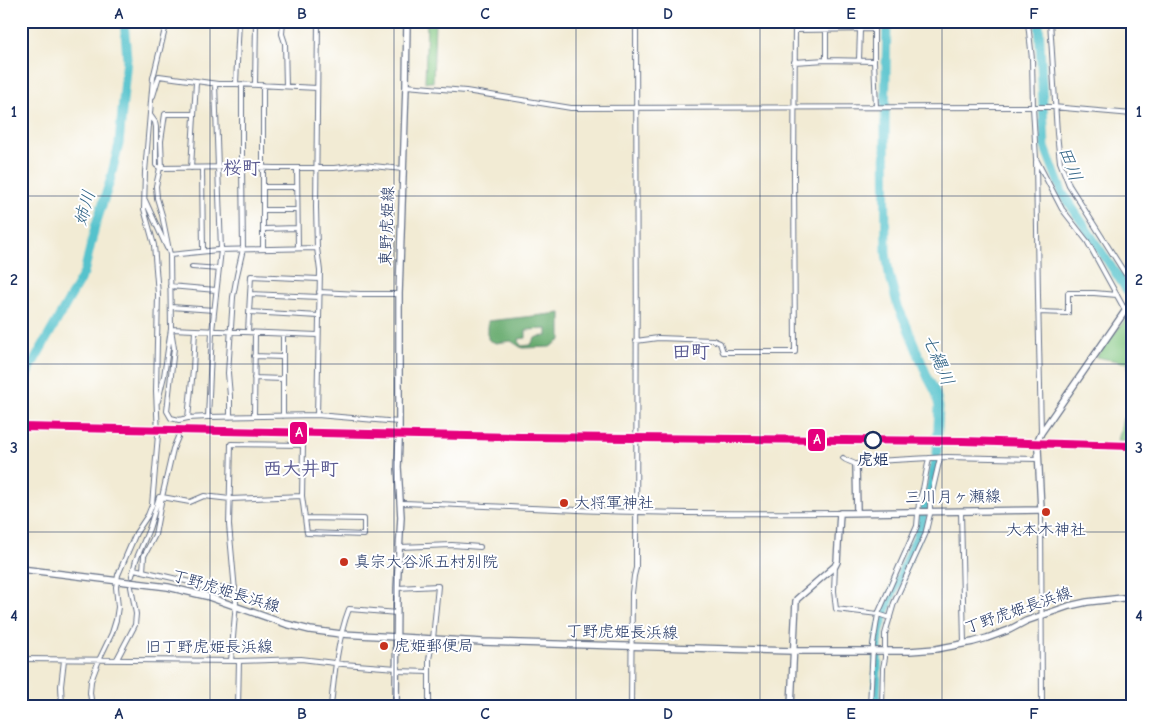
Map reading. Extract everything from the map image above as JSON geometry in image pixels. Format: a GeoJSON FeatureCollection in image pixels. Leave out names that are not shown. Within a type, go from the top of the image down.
{"type":"FeatureCollection","features":[{"type":"Feature","properties":{"kind":"main road","name":"東野虎姫線"},"geometry":{"type":"LineString","coordinates":[[399,432],[399,294],[407,21]]}},
{"type":"Feature","properties":{"kind":"main road"},"geometry":{"type":"LineString","coordinates":[[1041,510],[1038,444],[1041,433],[1132,301]]}},
{"type":"Feature","properties":{"kind":"main road"},"geometry":{"type":"LineString","coordinates":[[396,706],[397,588],[400,547],[399,441]]}},
{"type":"Feature","properties":{"kind":"main road"},"geometry":{"type":"LineString","coordinates":[[856,465],[857,512]]}},
{"type":"Feature","properties":{"kind":"main road","name":"三川月ヶ瀬線"},"geometry":{"type":"LineString","coordinates":[[840,512],[1041,510]]}},
{"type":"Feature","properties":{"kind":"main road"},"geometry":{"type":"LineString","coordinates":[[791,706],[792,651],[796,601],[797,598],[836,566],[840,512]]}},
{"type":"Feature","properties":{"kind":"main road","name":"丁野虎姫長浜線"},"geometry":{"type":"LineString","coordinates":[[21,569],[168,587],[206,596],[286,624],[310,630],[341,634],[482,642],[792,651],[910,651],[936,649],[987,638],[1069,606],[1086,602],[1132,597]]}},
{"type":"Feature","properties":{"kind":"street"},"geometry":{"type":"LineString","coordinates":[[92,706],[91,681],[112,634],[116,620],[118,607],[114,580],[118,575],[136,533],[144,524],[152,505],[158,435],[156,346],[158,294],[154,245],[144,208],[144,198],[153,78],[168,21]]}},
{"type":"Feature","properties":{"kind":"street"},"geometry":{"type":"LineString","coordinates":[[236,84],[239,21]]}},
{"type":"Feature","properties":{"kind":"street"},"geometry":{"type":"LineString","coordinates":[[255,85],[256,21]]}},
{"type":"Feature","properties":{"kind":"street"},"geometry":{"type":"LineString","coordinates":[[283,21],[282,34],[285,44],[286,86]]}},
{"type":"Feature","properties":{"kind":"street"},"geometry":{"type":"LineString","coordinates":[[317,415],[320,279],[316,207],[318,21]]}},
{"type":"Feature","properties":{"kind":"street"},"geometry":{"type":"LineString","coordinates":[[631,706],[633,584],[636,568],[636,21]]}},
{"type":"Feature","properties":{"kind":"street"},"geometry":{"type":"LineString","coordinates":[[636,341],[658,338],[713,340],[720,343],[723,352],[794,352],[795,21]]}},
{"type":"Feature","properties":{"kind":"street"},"geometry":{"type":"LineString","coordinates":[[835,21],[835,29]]}},
{"type":"Feature","properties":{"kind":"street"},"geometry":{"type":"LineString","coordinates":[[874,21],[877,107]]}},
{"type":"Feature","properties":{"kind":"street"},"geometry":{"type":"LineString","coordinates":[[1050,21],[1054,107],[1060,162],[1069,185],[1126,275],[1132,281]]}},
{"type":"Feature","properties":{"kind":"street"},"geometry":{"type":"LineString","coordinates":[[1123,21],[1132,23]]}},
{"type":"Feature","properties":{"kind":"street"},"geometry":{"type":"LineString","coordinates":[[1028,23],[1032,59],[1036,159],[1041,433]]}},
{"type":"Feature","properties":{"kind":"street"},"geometry":{"type":"LineString","coordinates":[[795,30],[874,29]]}},
{"type":"Feature","properties":{"kind":"street"},"geometry":{"type":"LineString","coordinates":[[826,30],[826,60]]}},
{"type":"Feature","properties":{"kind":"street"},"geometry":{"type":"LineString","coordinates":[[859,60],[860,30]]}},
{"type":"Feature","properties":{"kind":"street"},"geometry":{"type":"LineString","coordinates":[[794,62],[826,60],[874,61]]}},
{"type":"Feature","properties":{"kind":"street"},"geometry":{"type":"LineString","coordinates":[[151,101],[159,76],[215,84],[317,88]]}},
{"type":"Feature","properties":{"kind":"street"},"geometry":{"type":"LineString","coordinates":[[191,168],[196,82]]}},
{"type":"Feature","properties":{"kind":"street"},"geometry":{"type":"LineString","coordinates":[[208,417],[212,331],[221,250],[215,84]]}},
{"type":"Feature","properties":{"kind":"street"},"geometry":{"type":"LineString","coordinates":[[230,417],[228,373],[233,297],[244,249],[242,84]]}},
{"type":"Feature","properties":{"kind":"street"},"geometry":{"type":"LineString","coordinates":[[263,85],[263,249]]}},
{"type":"Feature","properties":{"kind":"street"},"geometry":{"type":"LineString","coordinates":[[406,86],[466,91],[571,108],[1054,107],[1132,114]]}},
{"type":"Feature","properties":{"kind":"street"},"geometry":{"type":"LineString","coordinates":[[156,408],[164,376],[171,329],[170,255],[156,186],[161,168],[161,141],[165,114],[194,114]]}},
{"type":"Feature","properties":{"kind":"street"},"geometry":{"type":"LineString","coordinates":[[150,115],[155,122],[156,165],[161,168],[317,168],[362,165],[403,170]]}},
{"type":"Feature","properties":{"kind":"street"},"geometry":{"type":"LineString","coordinates":[[1036,159],[1062,209],[1087,241],[1117,296],[1127,308]]}},
{"type":"Feature","properties":{"kind":"street"},"geometry":{"type":"LineString","coordinates":[[202,168],[203,251]]}},
{"type":"Feature","properties":{"kind":"street"},"geometry":{"type":"LineString","coordinates":[[297,168],[298,248]]}},
{"type":"Feature","properties":{"kind":"street"},"geometry":{"type":"LineString","coordinates":[[264,187],[297,187]]}},
{"type":"Feature","properties":{"kind":"street"},"geometry":{"type":"LineString","coordinates":[[144,198],[170,255]]}},
{"type":"Feature","properties":{"kind":"street"},"geometry":{"type":"LineString","coordinates":[[264,210],[297,210]]}},
{"type":"Feature","properties":{"kind":"street"},"geometry":{"type":"LineString","coordinates":[[264,229],[298,228]]}},
{"type":"Feature","properties":{"kind":"street"},"geometry":{"type":"LineString","coordinates":[[170,255],[221,250],[317,248]]}},
{"type":"Feature","properties":{"kind":"street"},"geometry":{"type":"LineString","coordinates":[[192,267],[219,269]]}},
{"type":"Feature","properties":{"kind":"street"},"geometry":{"type":"LineString","coordinates":[[248,332],[251,276],[320,279]]}},
{"type":"Feature","properties":{"kind":"street"},"geometry":{"type":"LineString","coordinates":[[170,286],[216,290]]}},
{"type":"Feature","properties":{"kind":"street"},"geometry":{"type":"LineString","coordinates":[[319,292],[399,294]]}},
{"type":"Feature","properties":{"kind":"street"},"geometry":{"type":"LineString","coordinates":[[1038,312],[1068,313],[1068,293],[1094,293],[1117,296]]}},
{"type":"Feature","properties":{"kind":"street"},"geometry":{"type":"LineString","coordinates":[[250,294],[319,297]]}},
{"type":"Feature","properties":{"kind":"street"},"geometry":{"type":"LineString","coordinates":[[171,307],[214,310]]}},
{"type":"Feature","properties":{"kind":"street"},"geometry":{"type":"LineString","coordinates":[[249,312],[319,316]]}},
{"type":"Feature","properties":{"kind":"street"},"geometry":{"type":"LineString","coordinates":[[171,329],[318,335]]}},
{"type":"Feature","properties":{"kind":"street"},"geometry":{"type":"LineString","coordinates":[[171,329],[174,348],[167,411],[171,418],[179,420],[208,417],[317,415],[399,422]]}},
{"type":"Feature","properties":{"kind":"street"},"geometry":{"type":"LineString","coordinates":[[188,418],[194,370],[195,330]]}},
{"type":"Feature","properties":{"kind":"street"},"geometry":{"type":"LineString","coordinates":[[254,416],[255,333]]}},
{"type":"Feature","properties":{"kind":"street"},"geometry":{"type":"LineString","coordinates":[[282,416],[283,334]]}},
{"type":"Feature","properties":{"kind":"street"},"geometry":{"type":"LineString","coordinates":[[254,356],[283,357]]}},
{"type":"Feature","properties":{"kind":"street"},"geometry":{"type":"LineString","coordinates":[[254,378],[283,379]]}},
{"type":"Feature","properties":{"kind":"street"},"geometry":{"type":"LineString","coordinates":[[179,420],[180,426]]}},
{"type":"Feature","properties":{"kind":"street"},"geometry":{"type":"LineString","coordinates":[[143,571],[144,556],[155,535],[172,450],[178,437]]}},
{"type":"Feature","properties":{"kind":"street"},"geometry":{"type":"LineString","coordinates":[[231,661],[236,607],[229,525],[231,444],[303,445],[302,496],[307,533],[364,535],[364,519],[305,518]]}},
{"type":"Feature","properties":{"kind":"street"},"geometry":{"type":"LineString","coordinates":[[843,458],[848,462],[854,462],[856,465],[876,461],[929,458],[1038,459]]}},
{"type":"Feature","properties":{"kind":"street"},"geometry":{"type":"LineString","coordinates":[[870,706],[873,651],[878,614],[917,526],[918,511],[929,458]]}},
{"type":"Feature","properties":{"kind":"street"},"geometry":{"type":"LineString","coordinates":[[882,706],[885,634],[894,603],[925,535],[930,501],[940,458]]}},
{"type":"Feature","properties":{"kind":"street"},"geometry":{"type":"LineString","coordinates":[[132,576],[136,560],[150,529],[159,497],[190,502],[204,496],[230,499],[302,496]]}},
{"type":"Feature","properties":{"kind":"street"},"geometry":{"type":"LineString","coordinates":[[400,503],[701,514],[840,512]]}},
{"type":"Feature","properties":{"kind":"street"},"geometry":{"type":"LineString","coordinates":[[1041,510],[1042,706]]}},
{"type":"Feature","properties":{"kind":"street"},"geometry":{"type":"LineString","coordinates":[[961,511],[964,644]]}},
{"type":"Feature","properties":{"kind":"street"},"geometry":{"type":"LineString","coordinates":[[144,524],[150,529]]}},
{"type":"Feature","properties":{"kind":"street"},"geometry":{"type":"LineString","coordinates":[[400,547],[452,545],[480,547]]}},
{"type":"Feature","properties":{"kind":"street"},"geometry":{"type":"LineString","coordinates":[[836,566],[834,591],[836,609],[878,614],[890,618]]}},
{"type":"Feature","properties":{"kind":"street"},"geometry":{"type":"LineString","coordinates":[[134,569],[190,582],[210,589],[235,587]]}},
{"type":"Feature","properties":{"kind":"street"},"geometry":{"type":"LineString","coordinates":[[397,588],[438,586],[429,659],[429,706]]}},
{"type":"Feature","properties":{"kind":"street"},"geometry":{"type":"LineString","coordinates":[[117,659],[134,625],[136,614],[131,587]]}},
{"type":"Feature","properties":{"kind":"street"},"geometry":{"type":"LineString","coordinates":[[331,706],[341,634],[349,610],[397,614]]}},
{"type":"Feature","properties":{"kind":"street","name":"旧丁野虎姫長浜線"},"geometry":{"type":"LineString","coordinates":[[21,659],[239,661],[301,659],[429,672]]}},
{"type":"Feature","properties":{"kind":"street"},"geometry":{"type":"LineString","coordinates":[[62,706],[61,686],[64,660]]}},
{"type":"Feature","properties":{"kind":"street"},"geometry":{"type":"LineString","coordinates":[[238,706],[239,661]]}},
{"type":"Feature","properties":{"kind":"green space"},"geometry":{"type":"Polygon","coordinates":[[[427,21],[435,21],[433,82],[425,82],[427,21]]]}},
{"type":"Feature","properties":{"kind":"green space"},"geometry":{"type":"Polygon","coordinates":[[[1132,311],[1132,393],[1128,393],[1128,363],[1096,357],[1132,311]]]}},
{"type":"Feature","properties":{"kind":"green space"},"geometry":{"type":"Polygon","coordinates":[[[561,313],[561,340],[550,347],[522,348],[511,341],[496,343],[488,339],[488,321],[561,313]],[[547,329],[526,330],[526,338],[519,339],[520,344],[521,346],[531,345],[537,337],[547,336],[547,329]]]}},
{"type":"Feature","properties":{"kind":"green space"},"geometry":{"type":"Polygon","coordinates":[[[1123,418],[1132,420],[1132,442],[1118,441],[1123,418]]]}},
{"type":"Feature","properties":{"kind":"waterway","name":"姉川"},"geometry":{"type":"LineString","coordinates":[[21,389],[30,368],[84,273],[95,227],[110,181],[119,144],[127,58],[124,21]]}},
{"type":"Feature","properties":{"kind":"waterway","name":"七縄川"},"geometry":{"type":"LineString","coordinates":[[876,706],[878,639],[888,604],[921,527],[937,453],[939,407],[936,393],[898,307],[889,274],[886,253],[885,123],[887,21]]}},
{"type":"Feature","properties":{"kind":"waterway","name":"田川"},"geometry":{"type":"LineString","coordinates":[[1039,21],[1045,147],[1062,192],[1132,298]]}},
{"type":"Feature","properties":{"kind":"waterway","name":"姉川"},"geometry":{"type":"LineString","coordinates":[[21,526],[23,530],[21,544]]}},
{"type":"Feature","properties":{"kind":"tunnel"},"geometry":{"type":"LineString","coordinates":[[178,437],[180,426]]}},
{"type":"Feature","properties":{"kind":"transit line","name":"A"},"geometry":{"type":"LineString","coordinates":[[21,427],[521,437],[962,441],[1132,446]]}},
{"type":"Feature","properties":{"kind":"place","name":"虎姫"},"geometry":{"type":"Point","coordinates":[873,440]}},
{"type":"Feature","properties":{"kind":"place","name":"大将軍神社"},"geometry":{"type":"Point","coordinates":[564,503]}},
{"type":"Feature","properties":{"kind":"place","name":"大本木神社"},"geometry":{"type":"Point","coordinates":[1046,512]}},
{"type":"Feature","properties":{"kind":"place","name":"真宗大谷派五村別院"},"geometry":{"type":"Point","coordinates":[344,562]}},
{"type":"Feature","properties":{"kind":"place","name":"虎姫郵便局"},"geometry":{"type":"Point","coordinates":[384,646]}},
{"type":"Feature","properties":{"kind":"district","name":"桜町"},"geometry":{"type":"Point","coordinates":[242,168]}},
{"type":"Feature","properties":{"kind":"district","name":"田町"},"geometry":{"type":"Point","coordinates":[691,352]}},
{"type":"Feature","properties":{"kind":"district","name":"西大井町"},"geometry":{"type":"Point","coordinates":[301,469]}}]}
